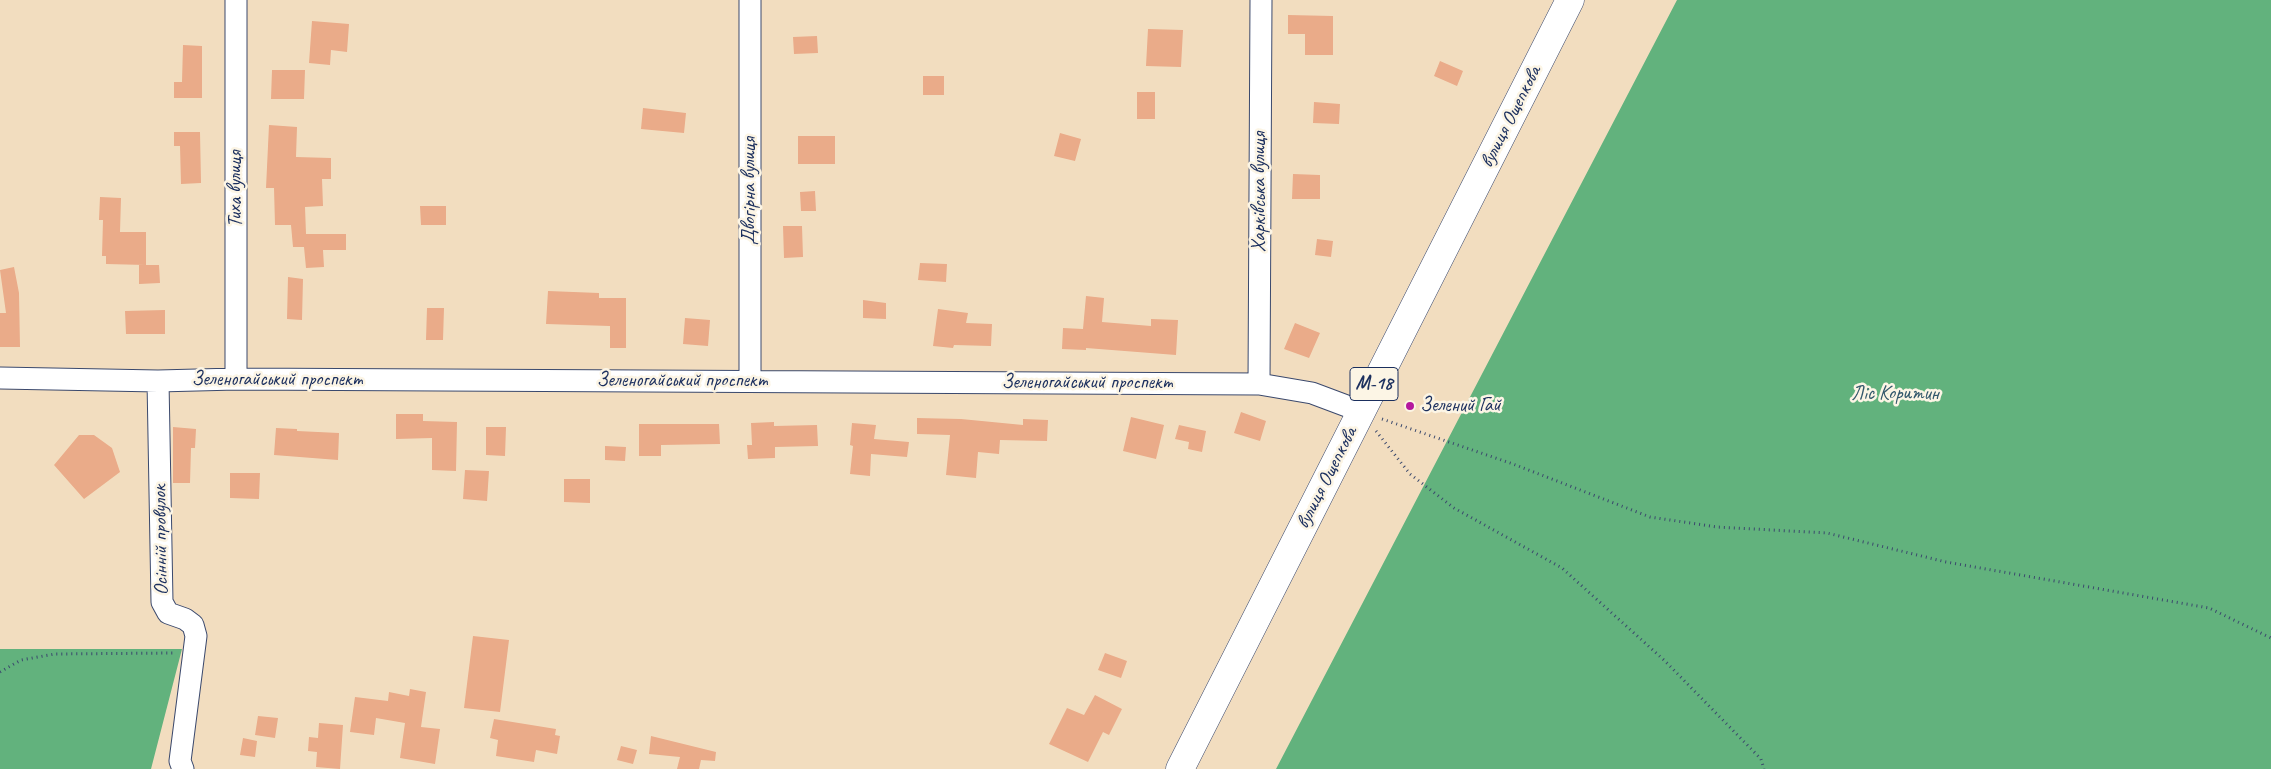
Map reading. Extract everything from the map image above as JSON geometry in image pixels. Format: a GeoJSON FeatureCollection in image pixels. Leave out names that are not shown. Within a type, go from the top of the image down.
{"type":"FeatureCollection","features":[{"type":"Feature","properties":{"kind":"highway","name":"вулиця Ощепкова"},"geometry":{"type":"LineString","coordinates":[[1180,769],[1570,0]]}},
{"type":"Feature","properties":{"kind":"street","name":"Тиха вулиця"},"geometry":{"type":"LineString","coordinates":[[236,0],[236,379]]}},
{"type":"Feature","properties":{"kind":"street","name":"Двогірна вулиця"},"geometry":{"type":"LineString","coordinates":[[750,0],[750,381]]}},
{"type":"Feature","properties":{"kind":"street","name":"Харківська вулиця"},"geometry":{"type":"LineString","coordinates":[[1259,384],[1261,0]]}},
{"type":"Feature","properties":{"kind":"street","name":"Зеленогайський проспект"},"geometry":{"type":"LineString","coordinates":[[0,378],[158,381],[236,379],[1259,384],[1312,392],[1360,411]]}},
{"type":"Feature","properties":{"kind":"street","name":"Осінній провулок"},"geometry":{"type":"LineString","coordinates":[[158,381],[162,602],[168,613],[185,619],[193,625],[196,636],[180,761],[183,769]]}},
{"type":"Feature","properties":{"kind":"path"},"geometry":{"type":"LineString","coordinates":[[1360,411],[1513,464],[1650,517],[1717,528],[1827,533],[1946,562],[2209,608],[2271,638]]}},
{"type":"Feature","properties":{"kind":"path"},"geometry":{"type":"LineString","coordinates":[[1360,411],[1410,474],[1454,508],[1562,568],[1664,661],[1761,759],[1764,769]]}},
{"type":"Feature","properties":{"kind":"path"},"geometry":{"type":"LineString","coordinates":[[0,672],[21,660],[55,654],[138,655],[194,652]]}},
{"type":"Feature","properties":{"kind":"green space","name":"Ліс Коритин"},"geometry":{"type":"Polygon","coordinates":[[[1677,0],[2271,0],[2271,769],[1276,769],[1677,0]]]}},
{"type":"Feature","properties":{"kind":"green space"},"geometry":{"type":"Polygon","coordinates":[[[0,649],[182,649],[151,769],[0,769],[0,649]]]}},
{"type":"Feature","properties":{"kind":"building"},"geometry":{"type":"Polygon","coordinates":[[[1288,15],[1333,16],[1333,55],[1305,55],[1305,34],[1288,34],[1288,15]]]}},
{"type":"Feature","properties":{"kind":"building"},"geometry":{"type":"Polygon","coordinates":[[[312,21],[349,24],[347,52],[331,50],[330,65],[309,63],[312,21]]]}},
{"type":"Feature","properties":{"kind":"building"},"geometry":{"type":"Polygon","coordinates":[[[1148,29],[1183,30],[1181,67],[1146,66],[1148,29]]]}},
{"type":"Feature","properties":{"kind":"building"},"geometry":{"type":"Polygon","coordinates":[[[817,36],[818,53],[794,54],[793,37],[817,36]]]}},
{"type":"Feature","properties":{"kind":"building"},"geometry":{"type":"Polygon","coordinates":[[[183,45],[202,46],[202,98],[174,98],[174,82],[182,82],[183,45]]]}},
{"type":"Feature","properties":{"kind":"building"},"geometry":{"type":"Polygon","coordinates":[[[1440,61],[1463,71],[1457,86],[1434,76],[1440,61]]]}},
{"type":"Feature","properties":{"kind":"building"},"geometry":{"type":"Polygon","coordinates":[[[272,70],[305,70],[304,99],[271,99],[272,70]]]}},
{"type":"Feature","properties":{"kind":"building"},"geometry":{"type":"Polygon","coordinates":[[[923,76],[944,76],[944,95],[923,95],[923,76]]]}},
{"type":"Feature","properties":{"kind":"building"},"geometry":{"type":"Polygon","coordinates":[[[1137,92],[1155,92],[1155,119],[1137,119],[1137,92]]]}},
{"type":"Feature","properties":{"kind":"building"},"geometry":{"type":"Polygon","coordinates":[[[1314,102],[1340,104],[1339,124],[1313,123],[1314,102]]]}},
{"type":"Feature","properties":{"kind":"building"},"geometry":{"type":"Polygon","coordinates":[[[643,108],[686,113],[684,133],[641,129],[643,108]]]}},
{"type":"Feature","properties":{"kind":"building"},"geometry":{"type":"Polygon","coordinates":[[[269,125],[297,127],[296,157],[331,158],[331,179],[322,179],[323,206],[305,207],[306,234],[346,234],[346,250],[323,250],[324,267],[306,268],[304,247],[293,247],[291,225],[275,225],[274,188],[266,188],[269,125]]]}},
{"type":"Feature","properties":{"kind":"building"},"geometry":{"type":"Polygon","coordinates":[[[174,132],[200,132],[201,183],[181,184],[180,146],[174,146],[174,132]]]}},
{"type":"Feature","properties":{"kind":"building"},"geometry":{"type":"Polygon","coordinates":[[[1060,133],[1081,139],[1075,161],[1054,156],[1060,133]]]}},
{"type":"Feature","properties":{"kind":"building"},"geometry":{"type":"Polygon","coordinates":[[[798,136],[835,136],[835,164],[798,164],[798,136]]]}},
{"type":"Feature","properties":{"kind":"building"},"geometry":{"type":"Polygon","coordinates":[[[1293,174],[1320,175],[1320,199],[1292,199],[1293,174]]]}},
{"type":"Feature","properties":{"kind":"building"},"geometry":{"type":"Polygon","coordinates":[[[815,191],[816,211],[801,211],[800,192],[815,191]]]}},
{"type":"Feature","properties":{"kind":"building"},"geometry":{"type":"Polygon","coordinates":[[[100,197],[121,198],[120,232],[146,232],[146,265],[106,264],[106,256],[102,256],[103,220],[99,220],[100,197]]]}},
{"type":"Feature","properties":{"kind":"building"},"geometry":{"type":"Polygon","coordinates":[[[420,206],[446,206],[446,225],[421,225],[420,206]]]}},
{"type":"Feature","properties":{"kind":"building"},"geometry":{"type":"Polygon","coordinates":[[[783,226],[802,226],[803,257],[784,258],[783,226]]]}},
{"type":"Feature","properties":{"kind":"building"},"geometry":{"type":"Polygon","coordinates":[[[1317,239],[1333,241],[1331,257],[1315,255],[1317,239]]]}},
{"type":"Feature","properties":{"kind":"building"},"geometry":{"type":"Polygon","coordinates":[[[920,263],[947,264],[946,282],[918,280],[920,263]]]}},
{"type":"Feature","properties":{"kind":"building"},"geometry":{"type":"Polygon","coordinates":[[[139,265],[159,265],[160,283],[139,284],[139,265]]]}},
{"type":"Feature","properties":{"kind":"building"},"geometry":{"type":"Polygon","coordinates":[[[14,267],[19,293],[20,347],[0,347],[0,313],[6,313],[0,270],[14,267]]]}},
{"type":"Feature","properties":{"kind":"building"},"geometry":{"type":"Polygon","coordinates":[[[288,277],[303,279],[302,320],[287,319],[288,277]]]}},
{"type":"Feature","properties":{"kind":"building"},"geometry":{"type":"Polygon","coordinates":[[[548,291],[599,293],[599,298],[626,298],[626,348],[610,348],[610,326],[546,324],[548,291]]]}},
{"type":"Feature","properties":{"kind":"building"},"geometry":{"type":"Polygon","coordinates":[[[1086,296],[1104,298],[1102,322],[1151,326],[1151,319],[1178,320],[1176,355],[1086,348],[1086,350],[1062,349],[1063,328],[1083,329],[1086,296]]]}},
{"type":"Feature","properties":{"kind":"building"},"geometry":{"type":"Polygon","coordinates":[[[863,300],[886,303],[886,319],[863,318],[863,300]]]}},
{"type":"Feature","properties":{"kind":"building"},"geometry":{"type":"Polygon","coordinates":[[[427,308],[444,308],[443,340],[426,340],[427,308]]]}},
{"type":"Feature","properties":{"kind":"building"},"geometry":{"type":"Polygon","coordinates":[[[938,309],[968,313],[966,323],[992,324],[991,346],[954,345],[953,348],[933,346],[938,309]]]}},
{"type":"Feature","properties":{"kind":"building"},"geometry":{"type":"Polygon","coordinates":[[[165,310],[165,334],[126,334],[125,311],[165,310]]]}},
{"type":"Feature","properties":{"kind":"building"},"geometry":{"type":"Polygon","coordinates":[[[685,318],[710,320],[708,346],[683,344],[685,318]]]}},
{"type":"Feature","properties":{"kind":"building"},"geometry":{"type":"Polygon","coordinates":[[[1295,323],[1320,333],[1309,358],[1284,349],[1295,323]]]}},
{"type":"Feature","properties":{"kind":"building"},"geometry":{"type":"Polygon","coordinates":[[[1241,412],[1266,421],[1260,441],[1234,433],[1241,412]]]}},
{"type":"Feature","properties":{"kind":"building"},"geometry":{"type":"Polygon","coordinates":[[[396,414],[423,414],[423,421],[457,422],[456,471],[432,470],[432,438],[396,439],[396,414]]]}},
{"type":"Feature","properties":{"kind":"building"},"geometry":{"type":"Polygon","coordinates":[[[1131,417],[1164,425],[1156,459],[1123,451],[1131,417]]]}},
{"type":"Feature","properties":{"kind":"building"},"geometry":{"type":"Polygon","coordinates":[[[917,418],[961,419],[1023,425],[1023,419],[1048,420],[1047,441],[1000,440],[999,454],[978,452],[976,478],[946,475],[950,435],[917,434],[917,418]]]}},
{"type":"Feature","properties":{"kind":"building"},"geometry":{"type":"Polygon","coordinates":[[[774,422],[774,426],[817,425],[818,446],[775,447],[775,458],[748,459],[747,445],[752,445],[751,423],[774,422]]]}},
{"type":"Feature","properties":{"kind":"building"},"geometry":{"type":"Polygon","coordinates":[[[852,423],[876,425],[874,439],[909,442],[907,457],[871,454],[870,476],[850,474],[853,446],[850,445],[852,423]]]}},
{"type":"Feature","properties":{"kind":"building"},"geometry":{"type":"Polygon","coordinates":[[[639,424],[719,424],[720,444],[661,445],[661,456],[639,456],[639,424]]]}},
{"type":"Feature","properties":{"kind":"building"},"geometry":{"type":"Polygon","coordinates":[[[1179,425],[1206,431],[1202,452],[1188,449],[1189,442],[1175,439],[1179,425]]]}},
{"type":"Feature","properties":{"kind":"building"},"geometry":{"type":"Polygon","coordinates":[[[173,427],[196,429],[195,448],[191,448],[190,483],[173,483],[173,427]]]}},
{"type":"Feature","properties":{"kind":"building"},"geometry":{"type":"Polygon","coordinates":[[[486,427],[506,427],[505,456],[486,455],[486,427]]]}},
{"type":"Feature","properties":{"kind":"building"},"geometry":{"type":"Polygon","coordinates":[[[276,428],[339,433],[338,460],[274,455],[276,428]]]}},
{"type":"Feature","properties":{"kind":"building"},"geometry":{"type":"Polygon","coordinates":[[[79,435],[94,435],[112,448],[120,472],[84,499],[54,465],[79,435]]]}},
{"type":"Feature","properties":{"kind":"building"},"geometry":{"type":"Polygon","coordinates":[[[605,446],[626,447],[625,461],[605,460],[605,446]]]}},
{"type":"Feature","properties":{"kind":"building"},"geometry":{"type":"Polygon","coordinates":[[[465,470],[489,471],[487,501],[463,499],[465,470]]]}},
{"type":"Feature","properties":{"kind":"building"},"geometry":{"type":"Polygon","coordinates":[[[230,473],[260,473],[259,499],[230,498],[230,473]]]}},
{"type":"Feature","properties":{"kind":"building"},"geometry":{"type":"Polygon","coordinates":[[[564,479],[590,479],[590,503],[564,502],[564,479]]]}},
{"type":"Feature","properties":{"kind":"building"},"geometry":{"type":"Polygon","coordinates":[[[473,636],[509,640],[500,712],[464,708],[473,636]]]}},
{"type":"Feature","properties":{"kind":"building"},"geometry":{"type":"Polygon","coordinates":[[[1105,653],[1127,661],[1121,678],[1098,670],[1105,653]]]}},
{"type":"Feature","properties":{"kind":"building"},"geometry":{"type":"Polygon","coordinates":[[[410,689],[426,692],[421,727],[440,729],[435,764],[400,758],[405,723],[376,718],[374,735],[350,732],[355,697],[388,701],[389,692],[409,696],[410,689]]]}},
{"type":"Feature","properties":{"kind":"building"},"geometry":{"type":"Polygon","coordinates":[[[1095,695],[1122,709],[1109,735],[1103,732],[1088,762],[1049,744],[1067,708],[1084,715],[1095,695]]]}},
{"type":"Feature","properties":{"kind":"building"},"geometry":{"type":"Polygon","coordinates":[[[258,716],[278,718],[275,738],[255,735],[258,716]]]}},
{"type":"Feature","properties":{"kind":"building"},"geometry":{"type":"Polygon","coordinates":[[[494,719],[556,729],[555,735],[560,736],[557,754],[536,750],[534,762],[496,756],[498,740],[490,738],[494,719]]]}},
{"type":"Feature","properties":{"kind":"building"},"geometry":{"type":"Polygon","coordinates":[[[319,723],[343,725],[340,769],[316,767],[317,752],[308,751],[309,737],[318,738],[319,723]]]}},
{"type":"Feature","properties":{"kind":"building"},"geometry":{"type":"Polygon","coordinates":[[[651,736],[716,752],[715,761],[701,760],[699,769],[677,769],[680,757],[649,754],[651,736]]]}},
{"type":"Feature","properties":{"kind":"building"},"geometry":{"type":"Polygon","coordinates":[[[243,738],[257,741],[255,757],[240,755],[243,738]]]}},
{"type":"Feature","properties":{"kind":"building"},"geometry":{"type":"Polygon","coordinates":[[[621,746],[637,750],[633,764],[617,760],[621,746]]]}},
{"type":"Feature","properties":{"kind":"place","name":"Зелений Гай"},"geometry":{"type":"Point","coordinates":[1410,406]}}]}
